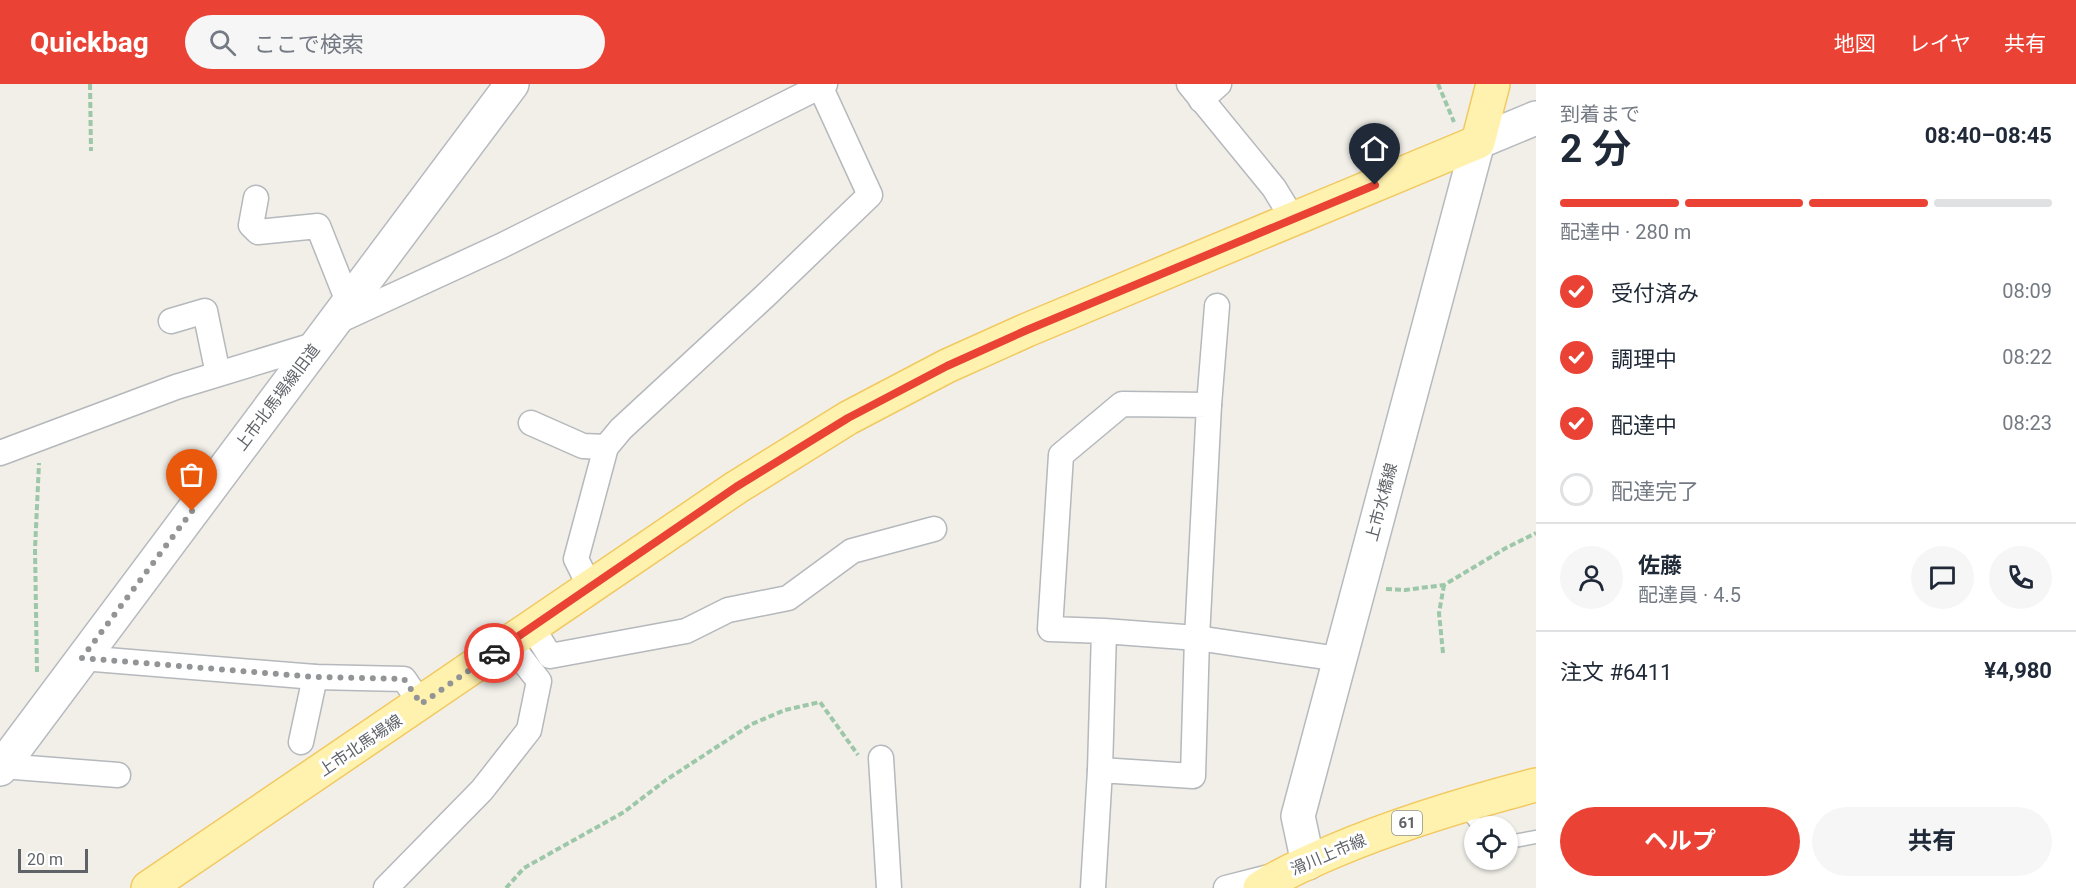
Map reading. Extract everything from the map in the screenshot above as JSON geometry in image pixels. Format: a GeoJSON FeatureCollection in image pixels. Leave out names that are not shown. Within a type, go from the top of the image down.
{"type":"FeatureCollection","features":[{"type":"Feature","properties":{"kind":"main road"},"geometry":{"type":"LineString","coordinates":[[1478,142],[1493,84]]}},
{"type":"Feature","properties":{"kind":"main road","name":"上市北馬場線"},"geometry":{"type":"LineString","coordinates":[[148,888],[736,487],[858,412],[947,366],[1027,330],[1478,142]]}},
{"type":"Feature","properties":{"kind":"main road","name":"滑川上市線"},"geometry":{"type":"LineString","coordinates":[[1281,880],[1367,838],[1470,815],[1536,785]]}},
{"type":"Feature","properties":{"kind":"street","name":"上市北馬場線旧道"},"geometry":{"type":"LineString","coordinates":[[1,767],[512,84]]}},
{"type":"Feature","properties":{"kind":"street"},"geometry":{"type":"LineString","coordinates":[[1219,84],[1195,92],[1274,188],[1293,219]]}},
{"type":"Feature","properties":{"kind":"street"},"geometry":{"type":"LineString","coordinates":[[0,453],[176,387],[218,374],[334,324],[501,246],[822,85],[870,195],[621,429],[606,447],[576,559],[590,587]]}},
{"type":"Feature","properties":{"kind":"street"},"geometry":{"type":"LineString","coordinates":[[1478,142],[1536,118]]}},
{"type":"Feature","properties":{"kind":"street","name":"上市水橋線"},"geometry":{"type":"LineString","coordinates":[[1281,880],[1478,142]]}},
{"type":"Feature","properties":{"kind":"street"},"geometry":{"type":"LineString","coordinates":[[256,198],[251,225],[258,232],[318,226],[334,324]]}},
{"type":"Feature","properties":{"kind":"street"},"geometry":{"type":"LineString","coordinates":[[1100,770],[1193,776],[1197,638],[1209,405],[1217,306]]}},
{"type":"Feature","properties":{"kind":"street"},"geometry":{"type":"LineString","coordinates":[[171,321],[205,311],[218,374]]}},
{"type":"Feature","properties":{"kind":"street"},"geometry":{"type":"LineString","coordinates":[[1209,405],[1122,404],[1061,455],[1050,629],[1197,638],[1339,659]]}},
{"type":"Feature","properties":{"kind":"street"},"geometry":{"type":"LineString","coordinates":[[531,423],[582,446],[606,447]]}},
{"type":"Feature","properties":{"kind":"street"},"geometry":{"type":"LineString","coordinates":[[521,635],[550,656],[686,631],[729,610],[788,598],[852,551],[934,529]]}},
{"type":"Feature","properties":{"kind":"street"},"geometry":{"type":"LineString","coordinates":[[1093,888],[1100,770],[1104,631]]}},
{"type":"Feature","properties":{"kind":"street"},"geometry":{"type":"LineString","coordinates":[[386,888],[482,790],[529,730],[538,681],[521,635]]}},
{"type":"Feature","properties":{"kind":"street"},"geometry":{"type":"LineString","coordinates":[[82,658],[315,677],[404,679],[421,704]]}},
{"type":"Feature","properties":{"kind":"street"},"geometry":{"type":"LineString","coordinates":[[301,742],[315,677]]}},
{"type":"Feature","properties":{"kind":"street"},"geometry":{"type":"LineString","coordinates":[[881,758],[889,888]]}},
{"type":"Feature","properties":{"kind":"street"},"geometry":{"type":"LineString","coordinates":[[1,767],[118,775]]}},
{"type":"Feature","properties":{"kind":"street"},"geometry":{"type":"LineString","coordinates":[[1227,888],[1281,880]]}},
{"type":"Feature","properties":{"kind":"lane"},"geometry":{"type":"LineString","coordinates":[[1518,840],[1536,837]]}},
{"type":"Feature","properties":{"kind":"path"},"geometry":{"type":"LineString","coordinates":[[90,84],[91,152]]}},
{"type":"Feature","properties":{"kind":"path"},"geometry":{"type":"LineString","coordinates":[[37,673],[35,549],[40,437]]}},
{"type":"Feature","properties":{"kind":"path"},"geometry":{"type":"LineString","coordinates":[[1358,589],[1405,590],[1444,585],[1536,533]]}},
{"type":"Feature","properties":{"kind":"path"},"geometry":{"type":"LineString","coordinates":[[1443,653],[1439,612],[1444,585]]}},
{"type":"Feature","properties":{"kind":"path"},"geometry":{"type":"LineString","coordinates":[[506,888],[524,868],[624,812],[666,780],[752,724],[785,710],[820,702],[861,759],[881,758]]}},
{"type":"Feature","properties":{"kind":"way so far"},"geometry":{"type":"LineString","coordinates":[[192,511],[82,658],[315,677],[404,679],[421,704],[494,653]]}},
{"type":"Feature","properties":{"kind":"route"},"geometry":{"type":"LineString","coordinates":[[494,653],[736,487],[848,418],[947,366],[1027,330],[1375,185]]}}]}
